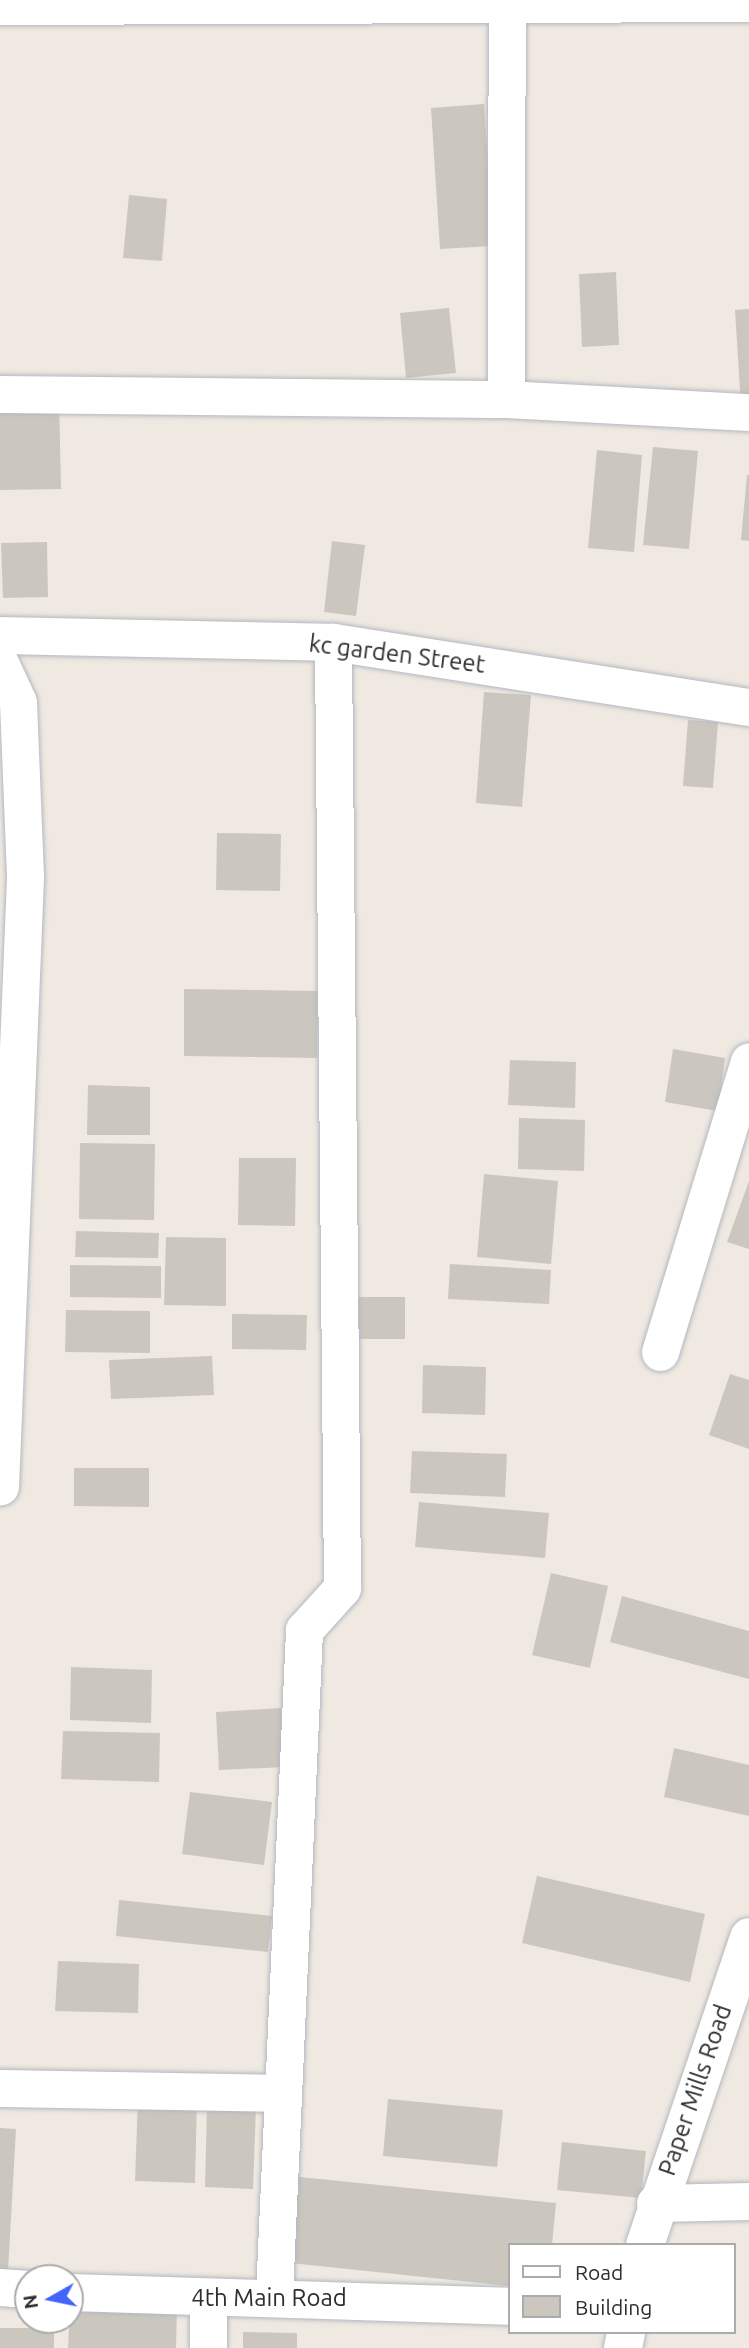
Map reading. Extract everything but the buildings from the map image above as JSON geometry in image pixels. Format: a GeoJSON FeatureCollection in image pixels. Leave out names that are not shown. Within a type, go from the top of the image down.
{"type":"FeatureCollection","features":[{"type":"Feature","properties":{"kind":"street"},"geometry":{"type":"LineString","coordinates":[[506,399],[507,2]]}},
{"type":"Feature","properties":{"kind":"street"},"geometry":{"type":"LineString","coordinates":[[0,6],[749,3]]}},
{"type":"Feature","properties":{"kind":"street"},"geometry":{"type":"LineString","coordinates":[[0,394],[506,399],[749,412]]}},
{"type":"Feature","properties":{"kind":"street","name":"kc garden Street"},"geometry":{"type":"LineString","coordinates":[[0,635],[333,642],[749,708]]}},
{"type":"Feature","properties":{"kind":"street"},"geometry":{"type":"LineString","coordinates":[[274,2294],[304,1630],[342,1588],[333,642]]}},
{"type":"Feature","properties":{"kind":"street"},"geometry":{"type":"LineString","coordinates":[[0,663],[18,702],[0,1486]]}},
{"type":"Feature","properties":{"kind":"street"},"geometry":{"type":"LineString","coordinates":[[660,1352],[749,1061]]}},
{"type":"Feature","properties":{"kind":"street","name":"Paper Mills Road"},"geometry":{"type":"LineString","coordinates":[[645,2243],[655,2203],[749,1937]]}},
{"type":"Feature","properties":{"kind":"street"},"geometry":{"type":"LineString","coordinates":[[0,2088],[283,2094]]}},
{"type":"Feature","properties":{"kind":"street"},"geometry":{"type":"LineString","coordinates":[[655,2203],[749,2201]]}},
{"type":"Feature","properties":{"kind":"street","name":"4th Main Road"},"geometry":{"type":"LineString","coordinates":[[84,2293],[208,2300],[274,2294],[508,2306]]}},
{"type":"Feature","properties":{"kind":"street"},"geometry":{"type":"LineString","coordinates":[[208,2300],[208,2348]]}}]}
